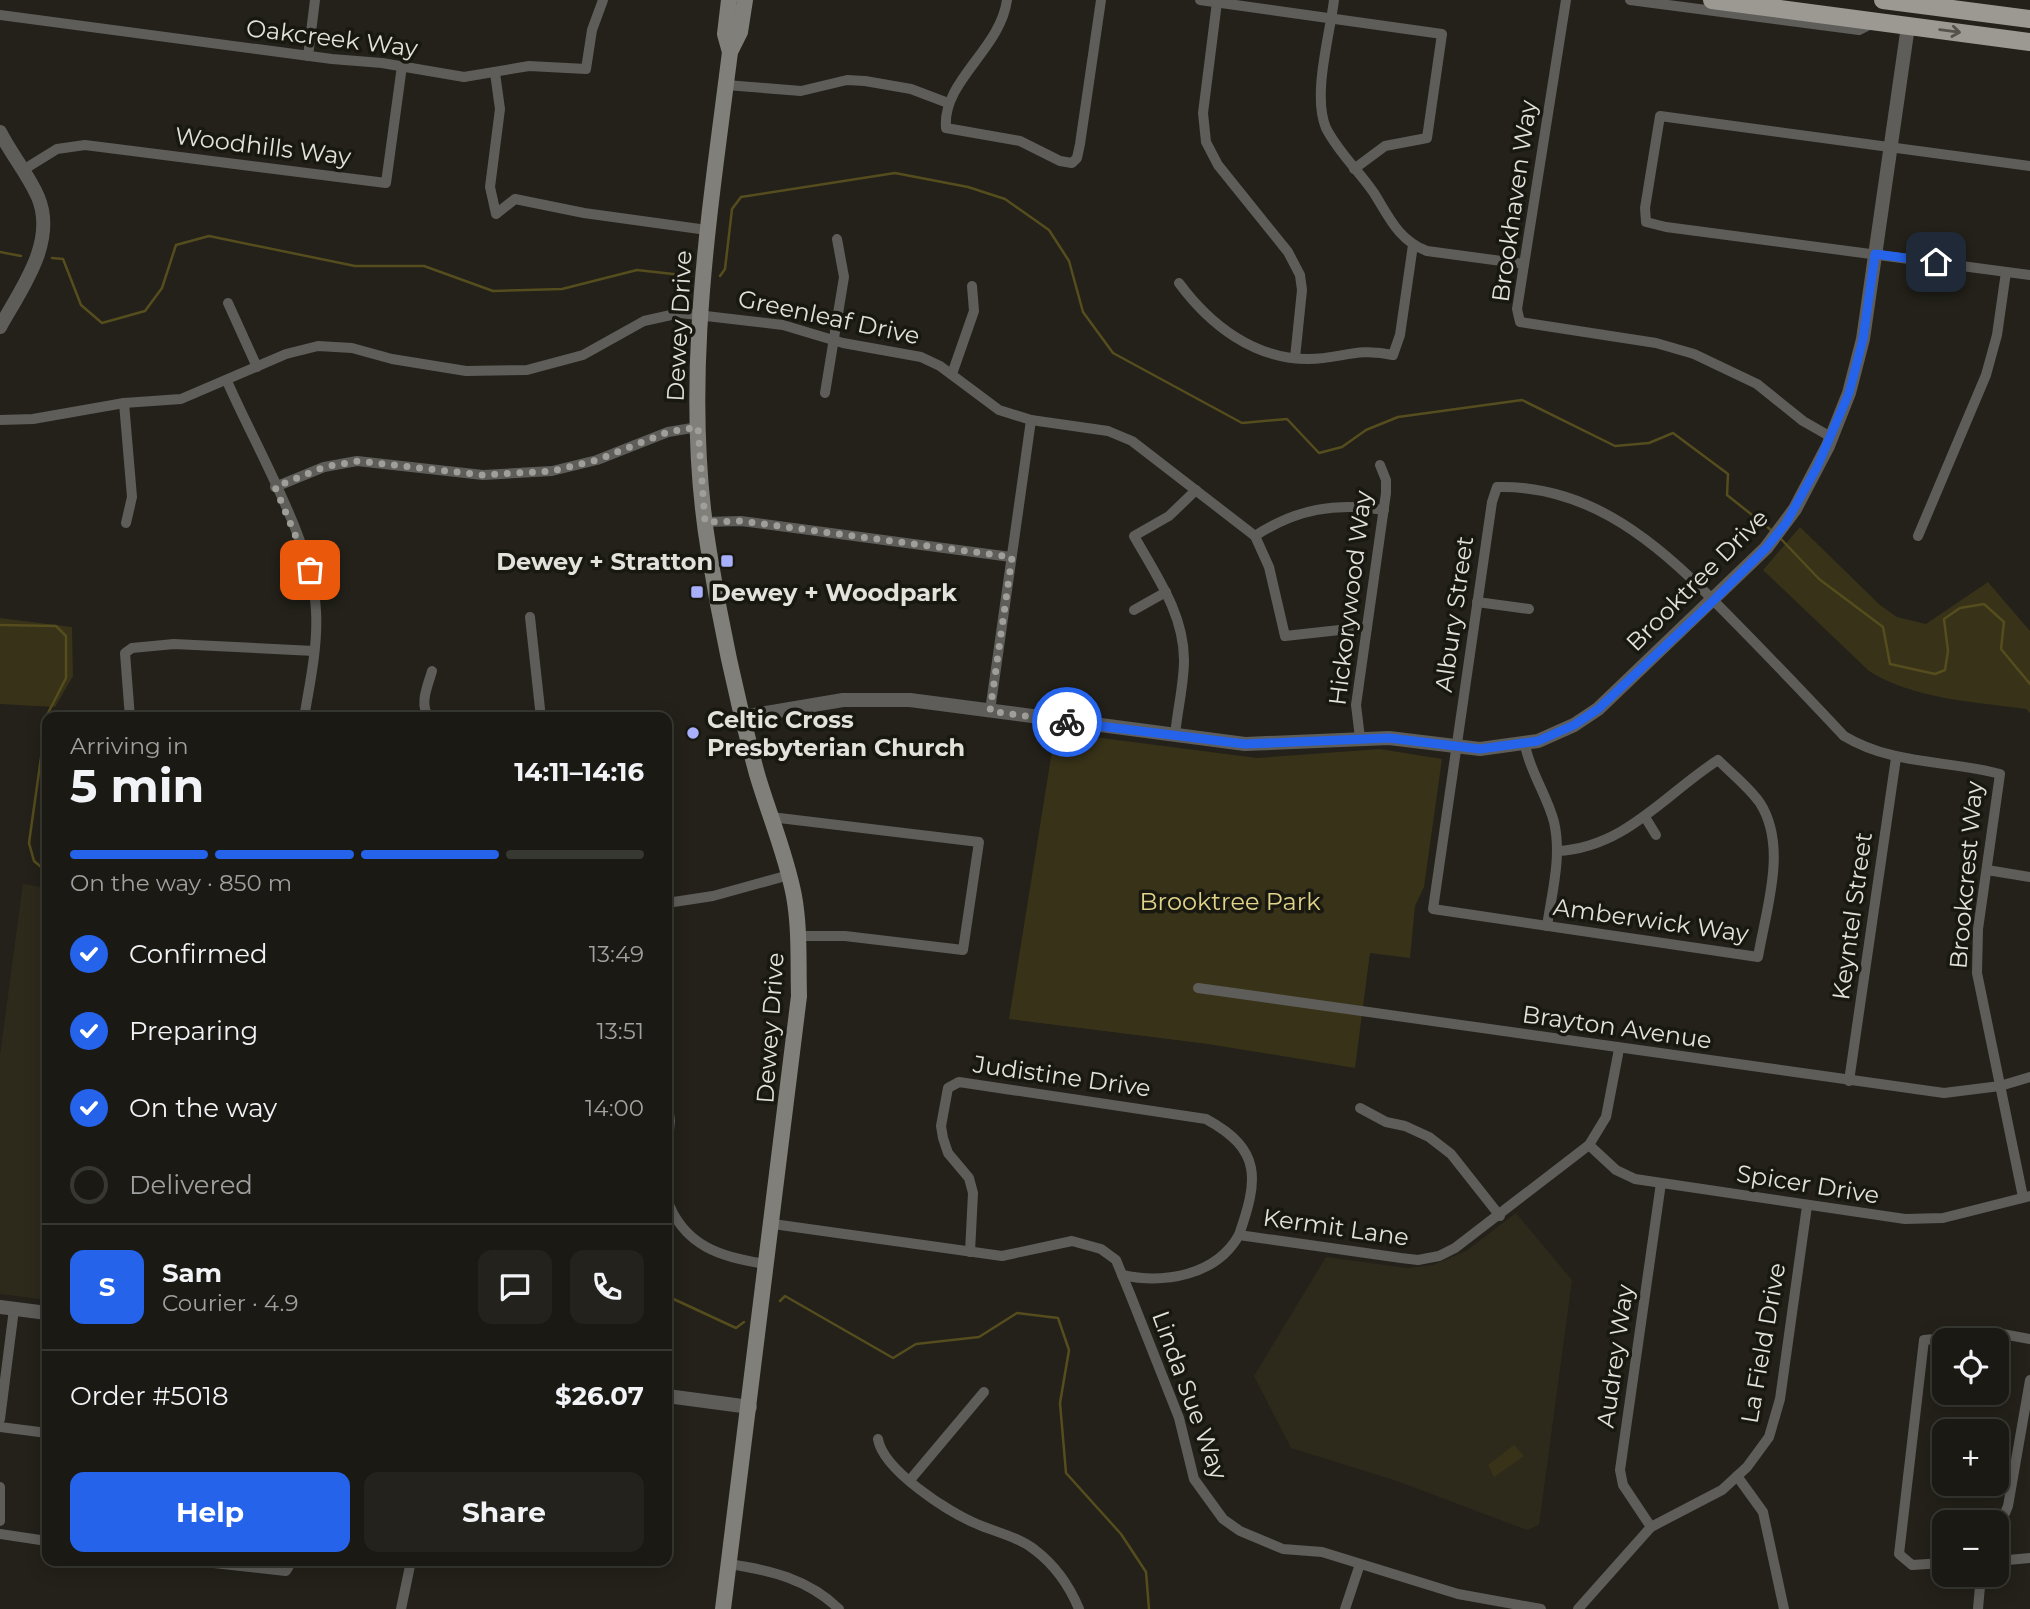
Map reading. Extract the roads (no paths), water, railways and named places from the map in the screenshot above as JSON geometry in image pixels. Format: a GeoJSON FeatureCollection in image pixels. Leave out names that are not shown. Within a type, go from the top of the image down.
{"type":"FeatureCollection","features":[{"type":"Feature","properties":{"kind":"main road"},"geometry":{"type":"LineString","coordinates":[[729,0],[725,34],[730,52]]}},
{"type":"Feature","properties":{"kind":"main road","name":"Dewey Drive"},"geometry":{"type":"LineString","coordinates":[[723,1609],[797,1029],[799,936],[789,875],[742,717],[725,640],[705,522],[698,427],[696,390],[707,230],[730,52],[740,32],[745,0]]}},
{"type":"Feature","properties":{"kind":"main road"},"geometry":{"type":"LineString","coordinates":[[1712,0],[2030,43]]}},
{"type":"Feature","properties":{"kind":"main road"},"geometry":{"type":"LineString","coordinates":[[1883,0],[2030,19]]}},
{"type":"Feature","properties":{"kind":"main road"},"geometry":{"type":"LineString","coordinates":[[1908,26],[1936,7]]}},
{"type":"Feature","properties":{"kind":"street"},"geometry":{"type":"LineString","coordinates":[[308,56],[315,0]]}},
{"type":"Feature","properties":{"kind":"street","name":"Oakcreek Way"},"geometry":{"type":"LineString","coordinates":[[0,15],[402,66],[456,77],[529,66],[586,69],[592,30],[603,0]]}},
{"type":"Feature","properties":{"kind":"street"},"geometry":{"type":"LineString","coordinates":[[1007,0],[993,39],[948,103],[946,128],[1020,141],[1060,161],[1072,163],[1077,158],[1080,144],[1101,0]]}},
{"type":"Feature","properties":{"kind":"street"},"geometry":{"type":"LineString","coordinates":[[1200,0],[1442,34],[1427,138],[1385,146],[1354,169]]}},
{"type":"Feature","properties":{"kind":"street"},"geometry":{"type":"LineString","coordinates":[[1334,0],[1321,104],[1326,128],[1397,231],[1413,245],[1434,252],[1524,264]]}},
{"type":"Feature","properties":{"kind":"street","name":"Brookhaven Way"},"geometry":{"type":"LineString","coordinates":[[1566,0],[1517,309],[1520,322],[1656,343],[1694,354],[1757,384],[1803,421],[1831,437]]}},
{"type":"Feature","properties":{"kind":"street"},"geometry":{"type":"LineString","coordinates":[[1630,0],[1859,30],[1876,22]]}},
{"type":"Feature","properties":{"kind":"street"},"geometry":{"type":"LineString","coordinates":[[1217,2],[1203,113],[1206,142],[1218,165],[1288,252],[1300,275],[1302,290],[1295,358]]}},
{"type":"Feature","properties":{"kind":"street","name":"Brooktree Drive"},"geometry":{"type":"LineString","coordinates":[[742,717],[810,703],[865,699],[910,700],[1259,745],[1360,738],[1398,739],[1480,749],[1525,745],[1561,732],[1598,709],[1766,548],[1786,523],[1831,437],[1849,393],[1863,339],[1908,26]]}},
{"type":"Feature","properties":{"kind":"street","name":"Woodhills Way"},"geometry":{"type":"LineString","coordinates":[[23,170],[57,149],[85,145],[386,183],[402,66]]}},
{"type":"Feature","properties":{"kind":"street"},"geometry":{"type":"LineString","coordinates":[[495,73],[500,109],[490,187],[496,214],[515,199],[584,213],[707,230]]}},
{"type":"Feature","properties":{"kind":"street"},"geometry":{"type":"LineString","coordinates":[[726,85],[801,91],[847,80],[865,81],[911,89],[948,103]]}},
{"type":"Feature","properties":{"kind":"street"},"geometry":{"type":"LineString","coordinates":[[2030,166],[1660,116],[1646,208],[1646,222],[1666,227],[2030,275]]}},
{"type":"Feature","properties":{"kind":"street"},"geometry":{"type":"LineString","coordinates":[[0,132],[39,200],[42,242],[33,268],[0,327]]}},
{"type":"Feature","properties":{"kind":"street"},"geometry":{"type":"LineString","coordinates":[[825,393],[844,277],[836,239]]}},
{"type":"Feature","properties":{"kind":"street"},"geometry":{"type":"LineString","coordinates":[[1179,283],[1199,306],[1234,337],[1258,350],[1310,359],[1359,351],[1393,355],[1400,335],[1413,245]]}},
{"type":"Feature","properties":{"kind":"street"},"geometry":{"type":"LineString","coordinates":[[1918,536],[1986,375],[1997,335],[2006,272]]}},
{"type":"Feature","properties":{"kind":"street"},"geometry":{"type":"LineString","coordinates":[[952,374],[974,312],[972,286]]}},
{"type":"Feature","properties":{"kind":"street"},"geometry":{"type":"LineString","coordinates":[[228,303],[257,367]]}},
{"type":"Feature","properties":{"kind":"street","name":"Greenleaf Drive"},"geometry":{"type":"LineString","coordinates":[[0,420],[33,419],[124,403],[181,399],[300,349],[336,346],[466,371],[527,370],[583,355],[657,316],[700,314],[783,325],[834,341],[921,357],[952,374],[988,403],[1031,420],[1108,431],[1123,436],[1143,447],[1255,536],[1269,567],[1285,636],[1367,627]]}},
{"type":"Feature","properties":{"kind":"street"},"geometry":{"type":"LineString","coordinates":[[227,381],[310,570],[316,610],[314,650],[305,712]]}},
{"type":"Feature","properties":{"kind":"street"},"geometry":{"type":"LineString","coordinates":[[124,403],[132,497],[126,523]]}},
{"type":"Feature","properties":{"kind":"street"},"geometry":{"type":"LineString","coordinates":[[990,711],[1031,420]]}},
{"type":"Feature","properties":{"kind":"street"},"geometry":{"type":"LineString","coordinates":[[275,487],[324,467],[358,461],[483,475],[552,471],[597,460],[668,432],[698,427]]}},
{"type":"Feature","properties":{"kind":"street","name":"Hickorywood Way"},"geometry":{"type":"LineString","coordinates":[[1360,738],[1356,705],[1387,486],[1380,465]]}},
{"type":"Feature","properties":{"kind":"street","name":"Brookcrest Way"},"geometry":{"type":"LineString","coordinates":[[1497,487],[1542,490],[1608,514],[1660,547],[1844,736],[1862,747],[1896,758],[2000,774],[1978,929],[1977,973],[2000,1086],[2027,1196]]}},
{"type":"Feature","properties":{"kind":"street","name":"Albury Street"},"geometry":{"type":"LineString","coordinates":[[1455,747],[1492,502],[1497,487]]}},
{"type":"Feature","properties":{"kind":"street"},"geometry":{"type":"LineString","coordinates":[[1175,736],[1184,658],[1176,615],[1133,536],[1169,516],[1196,490]]}},
{"type":"Feature","properties":{"kind":"street"},"geometry":{"type":"LineString","coordinates":[[1255,536],[1279,520],[1320,508],[1348,506],[1384,510]]}},
{"type":"Feature","properties":{"kind":"street"},"geometry":{"type":"LineString","coordinates":[[705,522],[741,521],[1012,557]]}},
{"type":"Feature","properties":{"kind":"street"},"geometry":{"type":"LineString","coordinates":[[1134,610],[1166,593]]}},
{"type":"Feature","properties":{"kind":"street"},"geometry":{"type":"LineString","coordinates":[[1477,602],[1529,608]]}},
{"type":"Feature","properties":{"kind":"street"},"geometry":{"type":"LineString","coordinates":[[530,617],[540,712]]}},
{"type":"Feature","properties":{"kind":"street"},"geometry":{"type":"LineString","coordinates":[[129,712],[124,663],[125,653],[132,648],[174,644],[314,650]]}},
{"type":"Feature","properties":{"kind":"street"},"geometry":{"type":"LineString","coordinates":[[426,712],[424,704],[432,671]]}},
{"type":"Feature","properties":{"kind":"street"},"geometry":{"type":"LineString","coordinates":[[1525,745],[1532,772],[1553,820],[1557,851],[1547,926]]}},
{"type":"Feature","properties":{"kind":"street","name":"Amberwick Way"},"geometry":{"type":"LineString","coordinates":[[1455,747],[1433,909],[1758,957],[1772,874],[1774,841],[1771,827],[1759,802],[1718,760],[1646,817],[1592,846],[1557,851]]}},
{"type":"Feature","properties":{"kind":"street","name":"Keyntel Street"},"geometry":{"type":"LineString","coordinates":[[1849,1080],[1896,758]]}},
{"type":"Feature","properties":{"kind":"street"},"geometry":{"type":"LineString","coordinates":[[771,817],[979,842],[963,950],[845,936],[799,936]]}},
{"type":"Feature","properties":{"kind":"street"},"geometry":{"type":"LineString","coordinates":[[1646,817],[1656,835]]}},
{"type":"Feature","properties":{"kind":"street"},"geometry":{"type":"LineString","coordinates":[[1987,870],[2030,877]]}},
{"type":"Feature","properties":{"kind":"street"},"geometry":{"type":"LineString","coordinates":[[672,902],[713,896],[789,875]]}},
{"type":"Feature","properties":{"kind":"street","name":"Brayton Avenue"},"geometry":{"type":"LineString","coordinates":[[1198,988],[1944,1093],[2000,1086],[2030,1077]]}},
{"type":"Feature","properties":{"kind":"street","name":"Kermit Lane"},"geometry":{"type":"LineString","coordinates":[[1122,1275],[1161,1279],[1191,1273],[1224,1254],[1239,1235],[1418,1260],[1440,1256],[1500,1216],[1588,1145],[1606,1117],[1619,1049]]}},
{"type":"Feature","properties":{"kind":"street","name":"Judistine Drive"},"geometry":{"type":"LineString","coordinates":[[970,1252],[974,1193],[969,1178],[948,1153],[941,1126],[948,1088],[959,1082],[1172,1113],[1214,1124],[1231,1133],[1248,1158],[1253,1177],[1253,1196],[1239,1235]]}},
{"type":"Feature","properties":{"kind":"street"},"geometry":{"type":"LineString","coordinates":[[1360,1108],[1385,1122],[1405,1126],[1429,1137],[1451,1154],[1500,1216]]}},
{"type":"Feature","properties":{"kind":"street","name":"Spicer Drive"},"geometry":{"type":"LineString","coordinates":[[1588,1145],[1616,1170],[1635,1179],[1884,1217],[1927,1219],[1968,1213],[2027,1196]]}},
{"type":"Feature","properties":{"kind":"street","name":"Audrey Way"},"geometry":{"type":"LineString","coordinates":[[1651,1527],[1623,1485],[1620,1470],[1661,1184]]}},
{"type":"Feature","properties":{"kind":"street","name":"La Field Drive"},"geometry":{"type":"LineString","coordinates":[[1578,1609],[1651,1527],[1722,1490],[1769,1437],[1780,1399],[1807,1206]]}},
{"type":"Feature","properties":{"kind":"street"},"geometry":{"type":"LineString","coordinates":[[672,1210],[678,1224],[702,1246],[724,1256],[767,1264]]}},
{"type":"Feature","properties":{"kind":"street","name":"Linda Sue Way"},"geometry":{"type":"LineString","coordinates":[[773,1224],[970,1252],[1020,1254],[1072,1241],[1101,1249],[1116,1260],[1179,1418],[1194,1479],[1223,1519],[1240,1531],[1283,1549],[1322,1552],[1458,1594],[1541,1609]]}},
{"type":"Feature","properties":{"kind":"street"},"geometry":{"type":"LineString","coordinates":[[0,1419],[7,1308],[42,1312]]}},
{"type":"Feature","properties":{"kind":"street"},"geometry":{"type":"LineString","coordinates":[[1932,1564],[1912,1565],[1899,1554],[1924,1340],[1997,1333],[2030,1339]]}},
{"type":"Feature","properties":{"kind":"street"},"geometry":{"type":"LineString","coordinates":[[2006,1510],[2030,1380]]}},
{"type":"Feature","properties":{"kind":"street"},"geometry":{"type":"LineString","coordinates":[[911,1480],[984,1392]]}},
{"type":"Feature","properties":{"kind":"street"},"geometry":{"type":"LineString","coordinates":[[672,1397],[750,1407]]}},
{"type":"Feature","properties":{"kind":"street"},"geometry":{"type":"LineString","coordinates":[[0,1427],[42,1432]]}},
{"type":"Feature","properties":{"kind":"street"},"geometry":{"type":"LineString","coordinates":[[878,1439],[888,1461],[911,1480],[973,1523],[1033,1548],[1057,1569],[1079,1609]]}},
{"type":"Feature","properties":{"kind":"street"},"geometry":{"type":"LineString","coordinates":[[1737,1476],[1763,1512],[1784,1609]]}},
{"type":"Feature","properties":{"kind":"street"},"geometry":{"type":"LineString","coordinates":[[0,1487],[0,1521]]}},
{"type":"Feature","properties":{"kind":"street"},"geometry":{"type":"LineString","coordinates":[[0,1534],[42,1540]]}},
{"type":"Feature","properties":{"kind":"street"},"geometry":{"type":"LineString","coordinates":[[2009,1560],[2030,1558]]}},
{"type":"Feature","properties":{"kind":"street"},"geometry":{"type":"LineString","coordinates":[[729,1564],[788,1576],[814,1589],[839,1609]]}},
{"type":"Feature","properties":{"kind":"street"},"geometry":{"type":"LineString","coordinates":[[1345,1609],[1360,1564]]}},
{"type":"Feature","properties":{"kind":"street"},"geometry":{"type":"LineString","coordinates":[[236,1566],[277,1571],[286,1571],[289,1566]]}},
{"type":"Feature","properties":{"kind":"street"},"geometry":{"type":"LineString","coordinates":[[401,1609],[410,1566]]}},
{"type":"Feature","properties":{"kind":"street"},"geometry":{"type":"LineString","coordinates":[[1978,1609],[1980,1587]]}},
{"type":"Feature","properties":{"kind":"waterway"},"geometry":{"type":"LineString","coordinates":[[720,276],[725,269],[732,209],[741,197],[895,173],[968,187],[1005,199],[1049,230],[1069,261],[1083,312],[1113,353],[1242,423],[1287,419],[1319,453],[1342,447],[1366,430],[1398,417],[1522,400],[1615,446],[1649,443],[1673,433],[1728,474],[1727,495],[1771,530]]}},
{"type":"Feature","properties":{"kind":"waterway"},"geometry":{"type":"LineString","coordinates":[[52,258],[63,259],[81,305],[102,323],[145,311],[162,288],[176,245],[209,236],[355,266],[424,266],[493,291],[562,289],[637,270],[682,275]]}},
{"type":"Feature","properties":{"kind":"waterway"},"geometry":{"type":"LineString","coordinates":[[0,252],[21,256]]}},
{"type":"Feature","properties":{"kind":"waterway"},"geometry":{"type":"LineString","coordinates":[[1781,539],[1819,579],[1883,627],[1890,664],[1935,674],[1945,670],[1948,651],[1944,619],[1960,608],[1984,604],[2004,622],[2001,649],[2030,684]]}},
{"type":"Feature","properties":{"kind":"waterway"},"geometry":{"type":"LineString","coordinates":[[0,625],[56,626],[66,636],[66,678],[49,712]]}},
{"type":"Feature","properties":{"kind":"waterway"},"geometry":{"type":"LineString","coordinates":[[42,751],[29,843],[34,861],[42,868]]}},
{"type":"Feature","properties":{"kind":"waterway"},"geometry":{"type":"LineString","coordinates":[[780,1301],[785,1296],[893,1358],[916,1344],[979,1337],[1017,1313],[1058,1318],[1069,1350],[1060,1403],[1066,1473],[1121,1534],[1146,1572],[1149,1609]]}},
{"type":"Feature","properties":{"kind":"waterway"},"geometry":{"type":"LineString","coordinates":[[672,1298],[736,1328],[744,1322]]}},
{"type":"Feature","properties":{"kind":"place","name":"Dewey + Stratton"},"geometry":{"type":"Point","coordinates":[727,561]}},
{"type":"Feature","properties":{"kind":"place","name":"Dewey + Woodpark"},"geometry":{"type":"Point","coordinates":[697,592]}},
{"type":"Feature","properties":{"kind":"place","name":"Celtic Cross Presbyterian Church"},"geometry":{"type":"Point","coordinates":[693,733]}},
{"type":"Feature","properties":{"kind":"park label","name":"Brooktree Park"},"geometry":{"type":"Point","coordinates":[1230,901]}}]}
